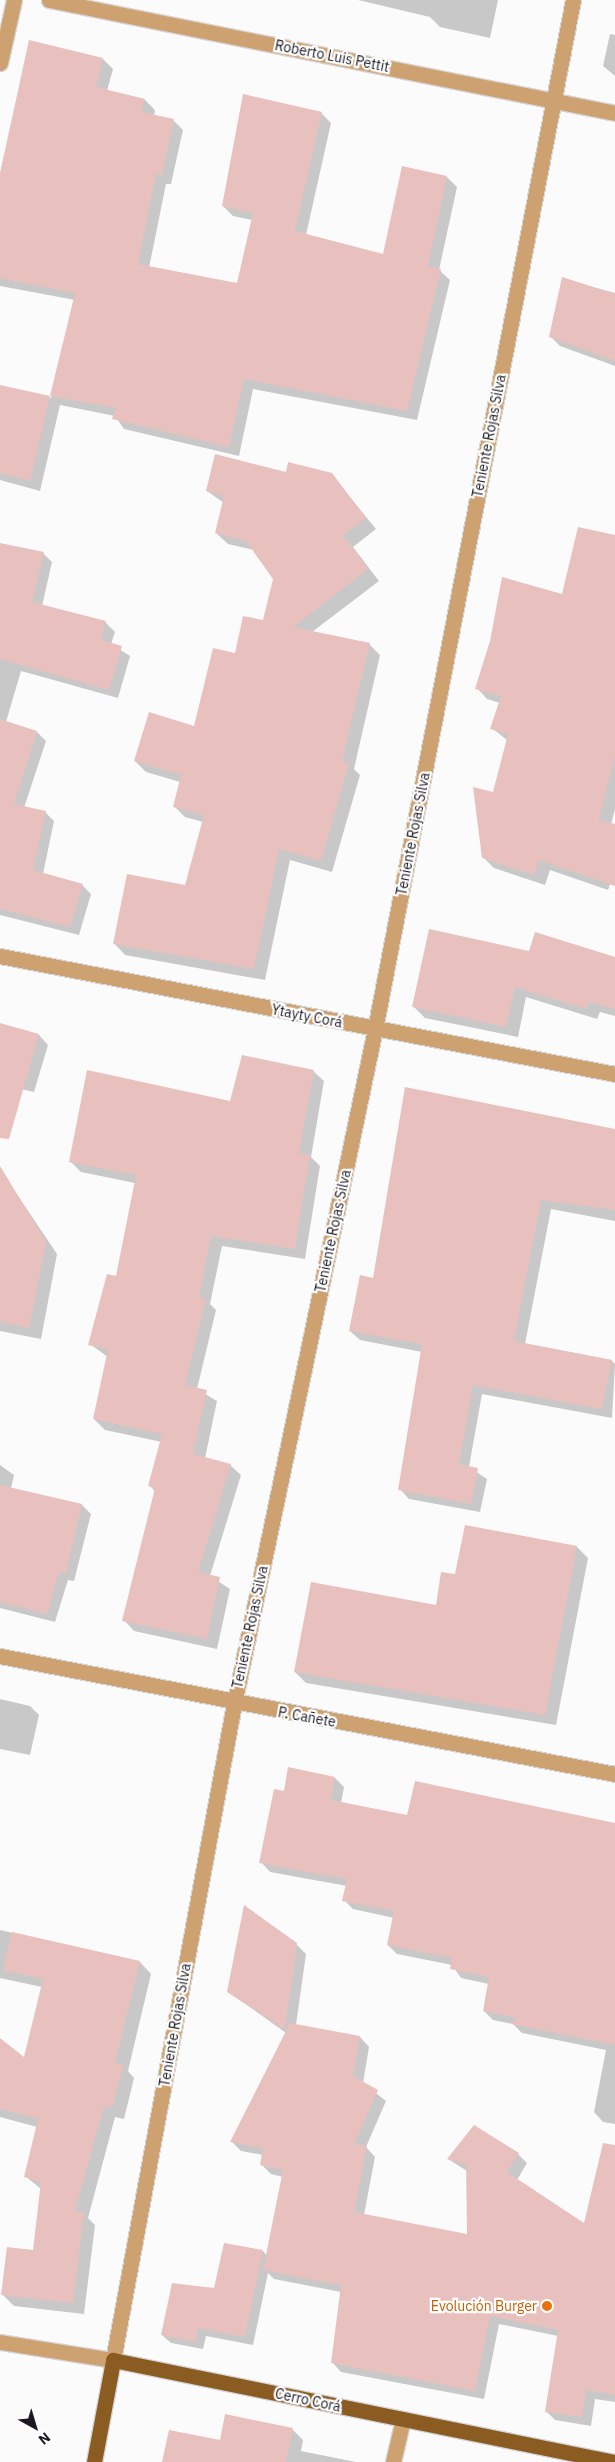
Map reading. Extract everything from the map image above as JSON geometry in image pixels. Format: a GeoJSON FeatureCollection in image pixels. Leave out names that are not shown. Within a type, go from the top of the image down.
{"type":"FeatureCollection","features":[{"type":"Feature","properties":{"kind":"main road","name":"Cerro Corá"},"geometry":{"type":"LineString","coordinates":[[113,2360],[615,2462]]}},
{"type":"Feature","properties":{"kind":"main road","name":"Teniente Rojas Silva"},"geometry":{"type":"LineString","coordinates":[[94,2462],[113,2360]]}},
{"type":"Feature","properties":{"kind":"street"},"geometry":{"type":"LineString","coordinates":[[0,63],[14,0]]}},
{"type":"Feature","properties":{"kind":"street","name":"Roberto Luis Pettit"},"geometry":{"type":"LineString","coordinates":[[49,0],[615,113]]}},
{"type":"Feature","properties":{"kind":"street","name":"Teniente Rojas Silva"},"geometry":{"type":"LineString","coordinates":[[113,2360],[234,1704],[375,1029],[573,0]]}},
{"type":"Feature","properties":{"kind":"street","name":"Ytayty Corá"},"geometry":{"type":"LineString","coordinates":[[0,956],[615,1074]]}},
{"type":"Feature","properties":{"kind":"street","name":"P. Cañete"},"geometry":{"type":"LineString","coordinates":[[0,1656],[234,1704],[615,1774]]}},
{"type":"Feature","properties":{"kind":"street","name":"Cerro Corá"},"geometry":{"type":"LineString","coordinates":[[0,2342],[113,2360]]}},
{"type":"Feature","properties":{"kind":"street"},"geometry":{"type":"LineString","coordinates":[[393,2462],[403,2419]]}},
{"type":"Feature","properties":{"kind":"building"},"geometry":{"type":"Polygon","coordinates":[[[29,40],[103,58],[96,87],[145,99],[142,112],[174,119],[162,175],[156,174],[138,264],[237,283],[253,213],[222,206],[243,94],[322,112],[295,231],[383,254],[402,166],[447,176],[428,266],[441,269],[407,411],[244,379],[229,447],[112,419],[116,408],[50,396],[75,293],[0,278],[0,173],[29,40]]]}},
{"type":"Feature","properties":{"kind":"building"},"geometry":{"type":"Polygon","coordinates":[[[562,277],[615,294],[615,361],[549,337],[562,277]]]}},
{"type":"Feature","properties":{"kind":"building"},"geometry":{"type":"Polygon","coordinates":[[[0,385],[50,396],[30,481],[0,473],[0,385]]]}},
{"type":"Feature","properties":{"kind":"building"},"geometry":{"type":"Polygon","coordinates":[[[215,454],[286,472],[288,462],[332,473],[366,518],[343,535],[368,569],[293,627],[370,643],[342,761],[349,763],[321,861],[279,849],[254,969],[113,944],[127,874],[185,885],[204,815],[173,807],[181,775],[134,761],[149,712],[194,726],[213,648],[235,653],[243,616],[263,620],[273,579],[246,541],[215,533],[224,496],[206,491],[215,454]]]}},
{"type":"Feature","properties":{"kind":"building"},"geometry":{"type":"Polygon","coordinates":[[[578,527],[615,535],[615,756],[599,820],[615,824],[615,886],[539,860],[534,875],[482,858],[473,787],[493,792],[508,734],[490,729],[501,696],[475,689],[490,641],[502,577],[562,594],[578,527]]]}},
{"type":"Feature","properties":{"kind":"building"},"geometry":{"type":"Polygon","coordinates":[[[0,543],[44,552],[32,602],[106,621],[101,640],[122,646],[109,690],[0,659],[0,543]]]}},
{"type":"Feature","properties":{"kind":"building"},"geometry":{"type":"Polygon","coordinates":[[[0,719],[37,731],[14,804],[46,811],[33,870],[83,884],[70,927],[0,909],[0,719]]]}},
{"type":"Feature","properties":{"kind":"building"},"geometry":{"type":"Polygon","coordinates":[[[429,929],[529,951],[535,932],[615,957],[615,1009],[589,1002],[586,1009],[515,987],[506,1027],[412,1007],[429,929]]]}},
{"type":"Feature","properties":{"kind":"building"},"geometry":{"type":"Polygon","coordinates":[[[0,1023],[39,1034],[9,1139],[0,1138],[0,1023]]]}},
{"type":"Feature","properties":{"kind":"building"},"geometry":{"type":"Polygon","coordinates":[[[242,1055],[314,1070],[299,1153],[310,1155],[295,1249],[211,1236],[199,1297],[206,1298],[185,1385],[207,1390],[193,1454],[231,1464],[198,1572],[220,1577],[207,1639],[122,1621],[155,1488],[148,1486],[162,1434],[93,1419],[108,1349],[88,1345],[107,1274],[116,1276],[136,1175],[69,1162],[87,1070],[230,1101],[242,1055]]]}},
{"type":"Feature","properties":{"kind":"building"},"geometry":{"type":"Polygon","coordinates":[[[405,1087],[615,1129],[615,1210],[541,1200],[514,1341],[612,1360],[602,1409],[473,1385],[459,1464],[478,1468],[471,1504],[398,1490],[422,1344],[349,1331],[360,1275],[373,1278],[405,1087]]]}},
{"type":"Feature","properties":{"kind":"building"},"geometry":{"type":"Polygon","coordinates":[[[0,1166],[46,1242],[29,1328],[0,1322],[0,1166]]]}},
{"type":"Feature","properties":{"kind":"building"},"geometry":{"type":"Polygon","coordinates":[[[0,1485],[82,1504],[66,1573],[59,1572],[47,1614],[0,1602],[0,1485]]]}},
{"type":"Feature","properties":{"kind":"building"},"geometry":{"type":"Polygon","coordinates":[[[465,1525],[577,1546],[545,1715],[294,1672],[311,1582],[436,1605],[441,1572],[455,1574],[465,1525]]]}},
{"type":"Feature","properties":{"kind":"building"},"geometry":{"type":"Polygon","coordinates":[[[288,1767],[335,1777],[331,1800],[407,1815],[415,1781],[615,1823],[615,2045],[511,2024],[517,2018],[483,2011],[489,1977],[450,1969],[452,1958],[387,1945],[394,1911],[342,1901],[347,1879],[259,1863],[274,1789],[284,1791],[288,1767]]]}},
{"type":"Feature","properties":{"kind":"building"},"geometry":{"type":"Polygon","coordinates":[[[244,1905],[297,1943],[285,2030],[227,1992],[244,1905]]]}},
{"type":"Feature","properties":{"kind":"building"},"geometry":{"type":"Polygon","coordinates":[[[12,1932],[140,1961],[115,2063],[124,2065],[112,2108],[104,2106],[75,2211],[84,2212],[73,2303],[1,2295],[7,2247],[33,2250],[41,2182],[24,2177],[38,2119],[0,2109],[0,2038],[24,2057],[43,1979],[3,1970],[12,1932]]]}},
{"type":"Feature","properties":{"kind":"building"},"geometry":{"type":"Polygon","coordinates":[[[290,2023],[360,2036],[353,2076],[378,2090],[354,2144],[367,2146],[354,2212],[467,2234],[466,2164],[447,2159],[474,2125],[519,2153],[507,2172],[584,2223],[603,2143],[615,2145],[615,2395],[586,2390],[582,2417],[545,2412],[558,2330],[490,2316],[475,2391],[331,2363],[341,2285],[263,2270],[283,2170],[260,2165],[263,2148],[230,2142],[290,2023]]]}},
{"type":"Feature","properties":{"kind":"building"},"geometry":{"type":"Polygon","coordinates":[[[224,2243],[263,2250],[245,2337],[198,2328],[195,2342],[161,2335],[172,2283],[214,2288],[224,2243]]]}},
{"type":"Feature","properties":{"kind":"building"},"geometry":{"type":"Polygon","coordinates":[[[225,2414],[293,2428],[286,2462],[162,2462],[169,2430],[220,2440],[225,2414]]]}},
{"type":"Feature","properties":{"kind":"place","name":"Evolución Burger"},"geometry":{"type":"Point","coordinates":[547,2306]}}]}
